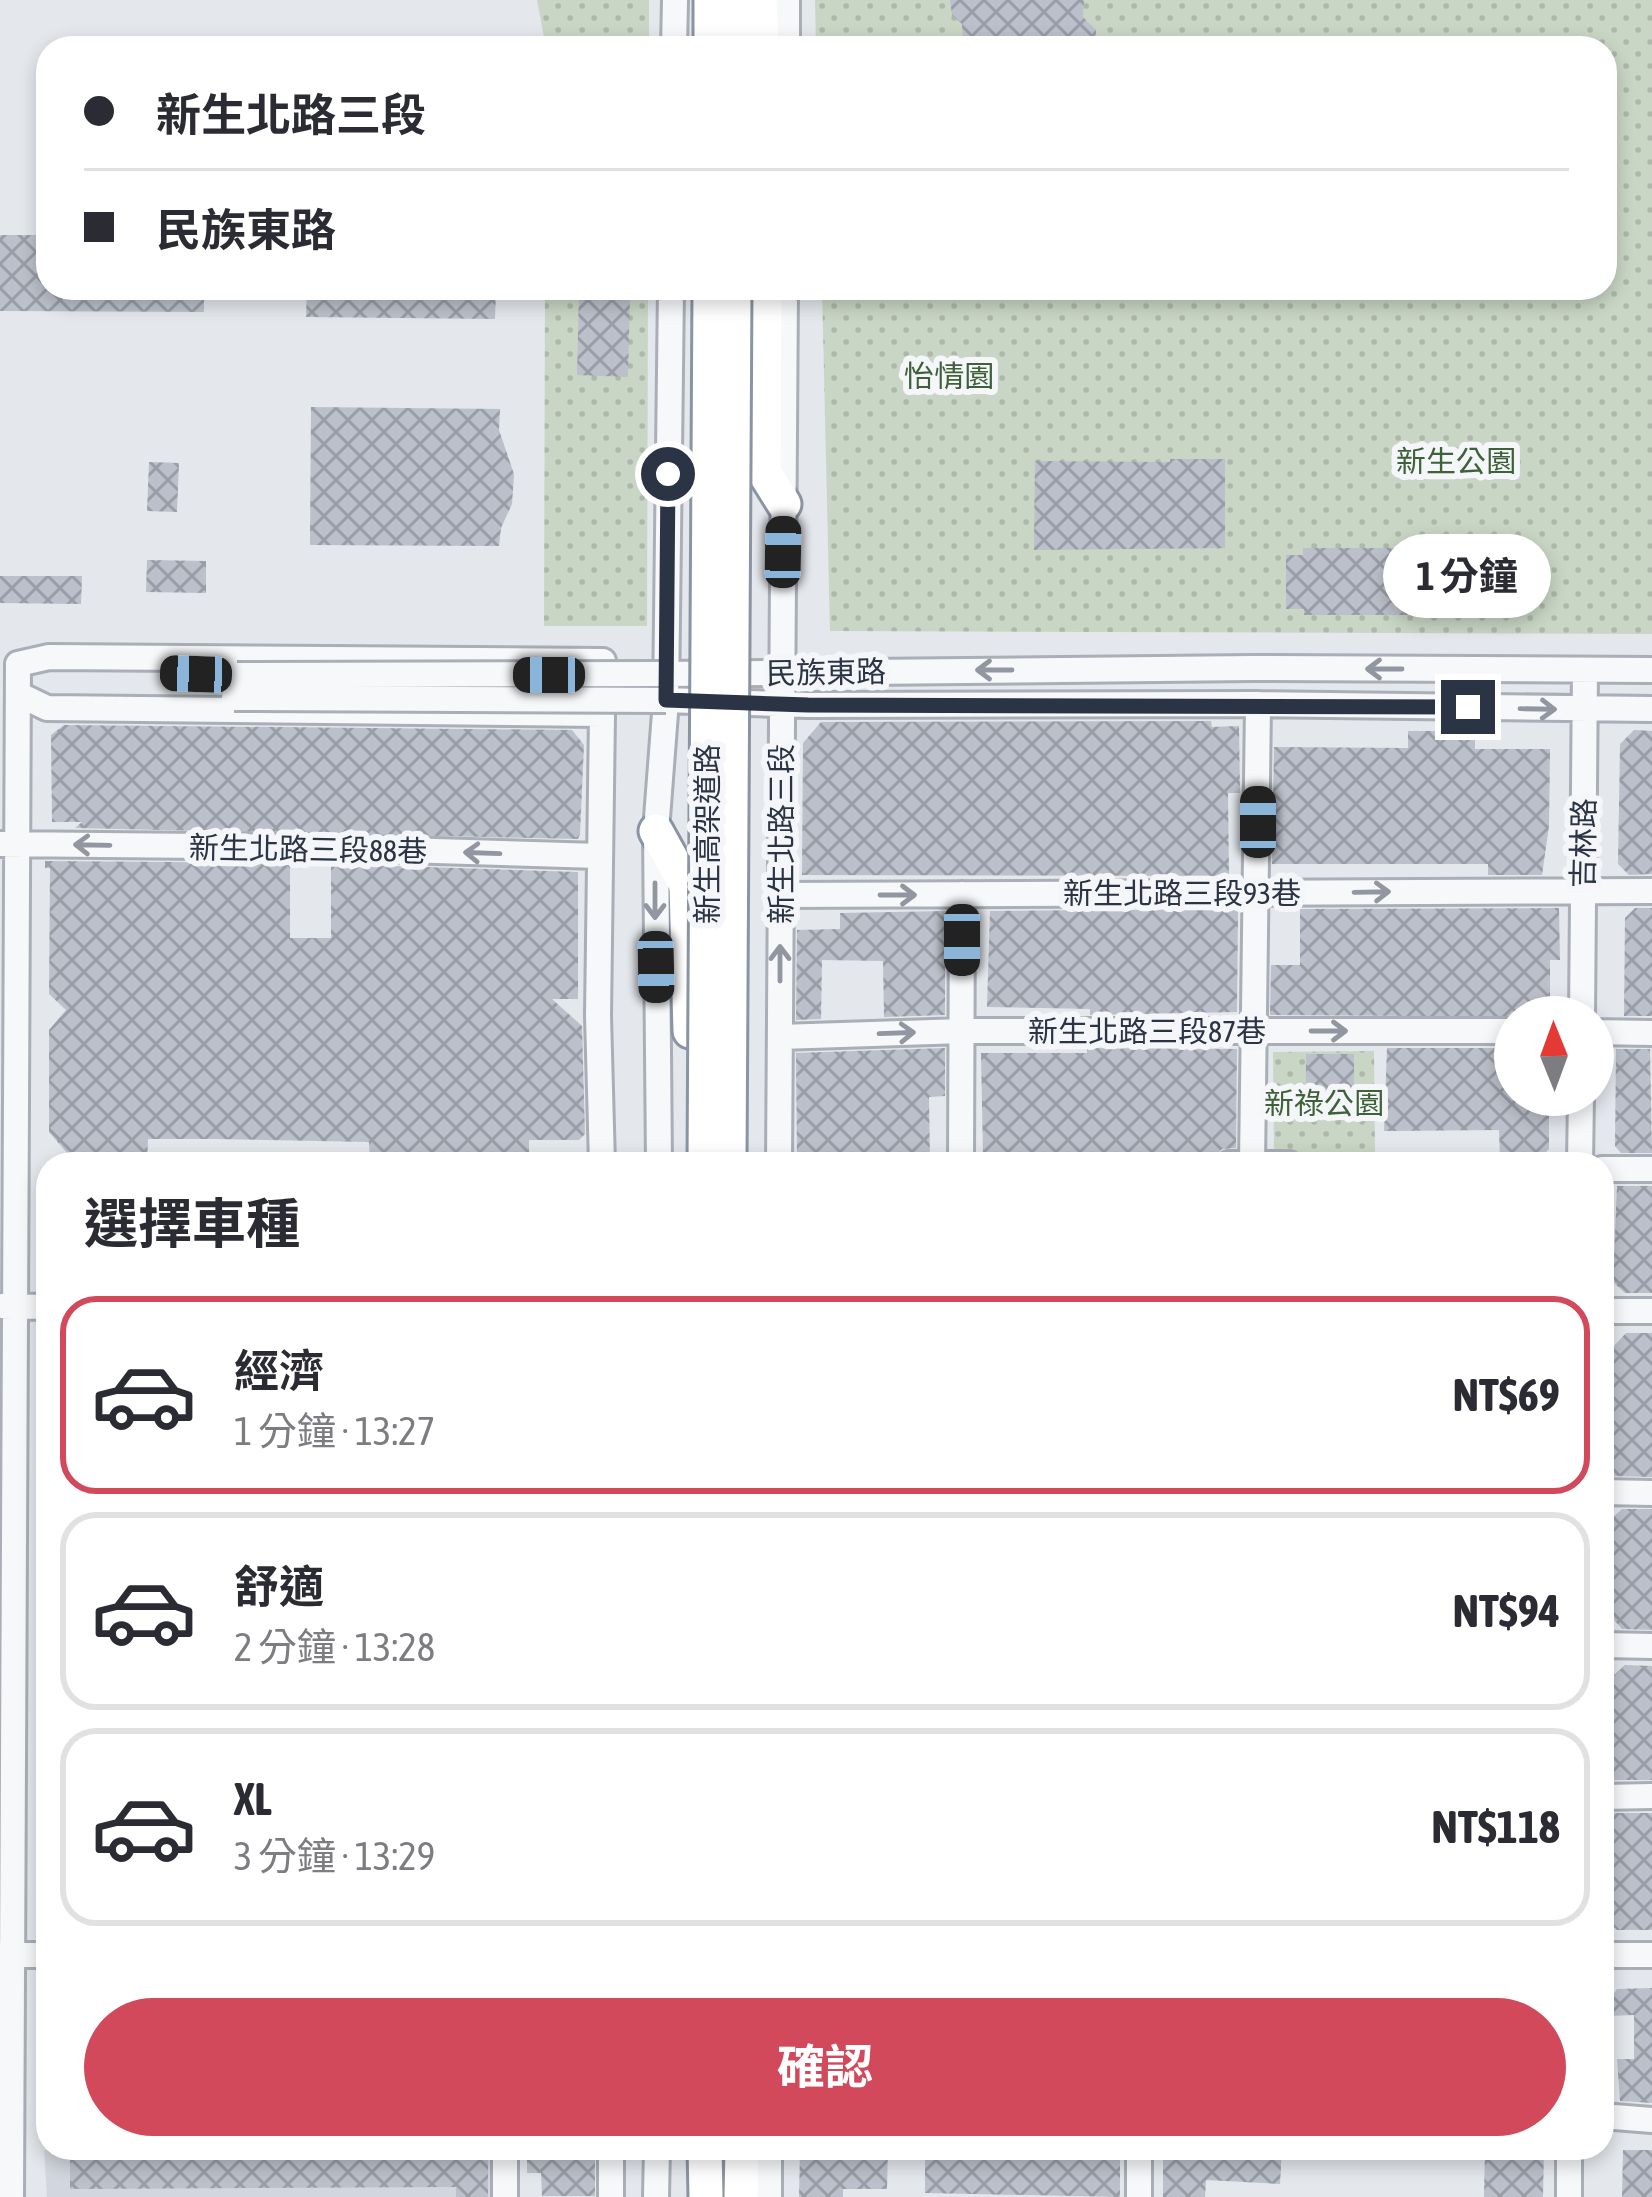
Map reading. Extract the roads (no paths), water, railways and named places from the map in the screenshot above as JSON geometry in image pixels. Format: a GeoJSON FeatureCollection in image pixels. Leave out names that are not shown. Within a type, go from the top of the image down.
{"type":"FeatureCollection","features":[{"type":"Feature","properties":{"kind":"highway"},"geometry":{"type":"LineString","coordinates":[[711,0],[711,36]]}},
{"type":"Feature","properties":{"kind":"highway"},"geometry":{"type":"LineString","coordinates":[[735,0],[735,36]]}},
{"type":"Feature","properties":{"kind":"highway"},"geometry":{"type":"LineString","coordinates":[[760,0],[761,36]]}},
{"type":"Feature","properties":{"kind":"highway","name":"新生高架道路"},"geometry":{"type":"LineString","coordinates":[[705,1152],[710,300]]}},
{"type":"Feature","properties":{"kind":"highway","name":"新生高架道路"},"geometry":{"type":"LineString","coordinates":[[730,1152],[734,300]]}},
{"type":"Feature","properties":{"kind":"highway"},"geometry":{"type":"LineString","coordinates":[[765,300],[764,472],[784,504]]}},
{"type":"Feature","properties":{"kind":"highway"},"geometry":{"type":"LineString","coordinates":[[656,831],[686,885],[690,1152]]}},
{"type":"Feature","properties":{"kind":"highway"},"geometry":{"type":"LineString","coordinates":[[705,2160],[706,2197]]}},
{"type":"Feature","properties":{"kind":"highway"},"geometry":{"type":"LineString","coordinates":[[723,2160],[723,2197]]}},
{"type":"Feature","properties":{"kind":"highway"},"geometry":{"type":"LineString","coordinates":[[741,2197],[742,2160]]}},
{"type":"Feature","properties":{"kind":"street"},"geometry":{"type":"LineString","coordinates":[[674,36],[675,0]]}},
{"type":"Feature","properties":{"kind":"street"},"geometry":{"type":"LineString","coordinates":[[787,0],[787,36]]}},
{"type":"Feature","properties":{"kind":"street"},"geometry":{"type":"LineString","coordinates":[[658,1152],[656,831],[666,700],[670,300]]}},
{"type":"Feature","properties":{"kind":"street","name":"新生北路三段"},"geometry":{"type":"LineString","coordinates":[[779,1152],[785,300]]}},
{"type":"Feature","properties":{"kind":"street"},"geometry":{"type":"LineString","coordinates":[[10,2197],[6,1955],[9,664],[50,657],[603,661]]}},
{"type":"Feature","properties":{"kind":"street","name":"民族東路"},"geometry":{"type":"LineString","coordinates":[[9,664],[236,686],[782,704],[1652,709]]}},
{"type":"Feature","properties":{"kind":"street","name":"吉林路"},"geometry":{"type":"LineString","coordinates":[[1582,996],[1585,670]]}},
{"type":"Feature","properties":{"kind":"street","name":"民族東路"},"geometry":{"type":"LineString","coordinates":[[9,695],[783,672],[1652,670]]}},
{"type":"Feature","properties":{"kind":"street"},"geometry":{"type":"LineString","coordinates":[[9,695],[47,708],[602,714],[602,1152]]}},
{"type":"Feature","properties":{"kind":"street"},"geometry":{"type":"LineString","coordinates":[[1252,1152],[1258,704]]}},
{"type":"Feature","properties":{"kind":"street","name":"新生北路三段88巷"},"geometry":{"type":"LineString","coordinates":[[9,844],[599,856]]}},
{"type":"Feature","properties":{"kind":"street","name":"新生北路三段93巷"},"geometry":{"type":"LineString","coordinates":[[781,895],[1652,891]]}},
{"type":"Feature","properties":{"kind":"street"},"geometry":{"type":"LineString","coordinates":[[961,1152],[962,895]]}},
{"type":"Feature","properties":{"kind":"street","name":"新生北路三段87巷"},"geometry":{"type":"LineString","coordinates":[[780,1037],[963,1031],[1494,1031]]}},
{"type":"Feature","properties":{"kind":"street"},"geometry":{"type":"LineString","coordinates":[[1614,1032],[1652,1033]]}},
{"type":"Feature","properties":{"kind":"street"},"geometry":{"type":"LineString","coordinates":[[1580,1152],[1581,1116]]}},
{"type":"Feature","properties":{"kind":"street"},"geometry":{"type":"LineString","coordinates":[[1614,1169],[1652,1169]]}},
{"type":"Feature","properties":{"kind":"street"},"geometry":{"type":"LineString","coordinates":[[1614,1311],[1652,1312]]}},
{"type":"Feature","properties":{"kind":"street"},"geometry":{"type":"LineString","coordinates":[[1614,1492],[1652,1493]]}},
{"type":"Feature","properties":{"kind":"street"},"geometry":{"type":"LineString","coordinates":[[1614,1645],[1652,1646]]}},
{"type":"Feature","properties":{"kind":"street"},"geometry":{"type":"LineString","coordinates":[[1614,1797],[1652,1796]]}},
{"type":"Feature","properties":{"kind":"street"},"geometry":{"type":"LineString","coordinates":[[1614,1955],[1652,1955]]}},
{"type":"Feature","properties":{"kind":"street"},"geometry":{"type":"LineString","coordinates":[[1614,2117],[1652,2120]]}},
{"type":"Feature","properties":{"kind":"street"},"geometry":{"type":"LineString","coordinates":[[505,2160],[505,2197]]}},
{"type":"Feature","properties":{"kind":"street"},"geometry":{"type":"LineString","coordinates":[[610,2160],[611,2197]]}},
{"type":"Feature","properties":{"kind":"street"},"geometry":{"type":"LineString","coordinates":[[656,2197],[657,2160]]}},
{"type":"Feature","properties":{"kind":"street"},"geometry":{"type":"LineString","coordinates":[[769,2160],[770,2197]]}},
{"type":"Feature","properties":{"kind":"street"},"geometry":{"type":"LineString","coordinates":[[1139,2160],[1139,2197]]}},
{"type":"Feature","properties":{"kind":"street"},"geometry":{"type":"LineString","coordinates":[[1569,2160],[1569,2197]]}},
{"type":"Feature","properties":{"kind":"park label","name":"怡情園"},"geometry":{"type":"Point","coordinates":[949,376]}},
{"type":"Feature","properties":{"kind":"park label","name":"新生公園"},"geometry":{"type":"Point","coordinates":[1456,461]}},
{"type":"Feature","properties":{"kind":"park label","name":"新祿公園"},"geometry":{"type":"Point","coordinates":[1324,1103]}}]}
